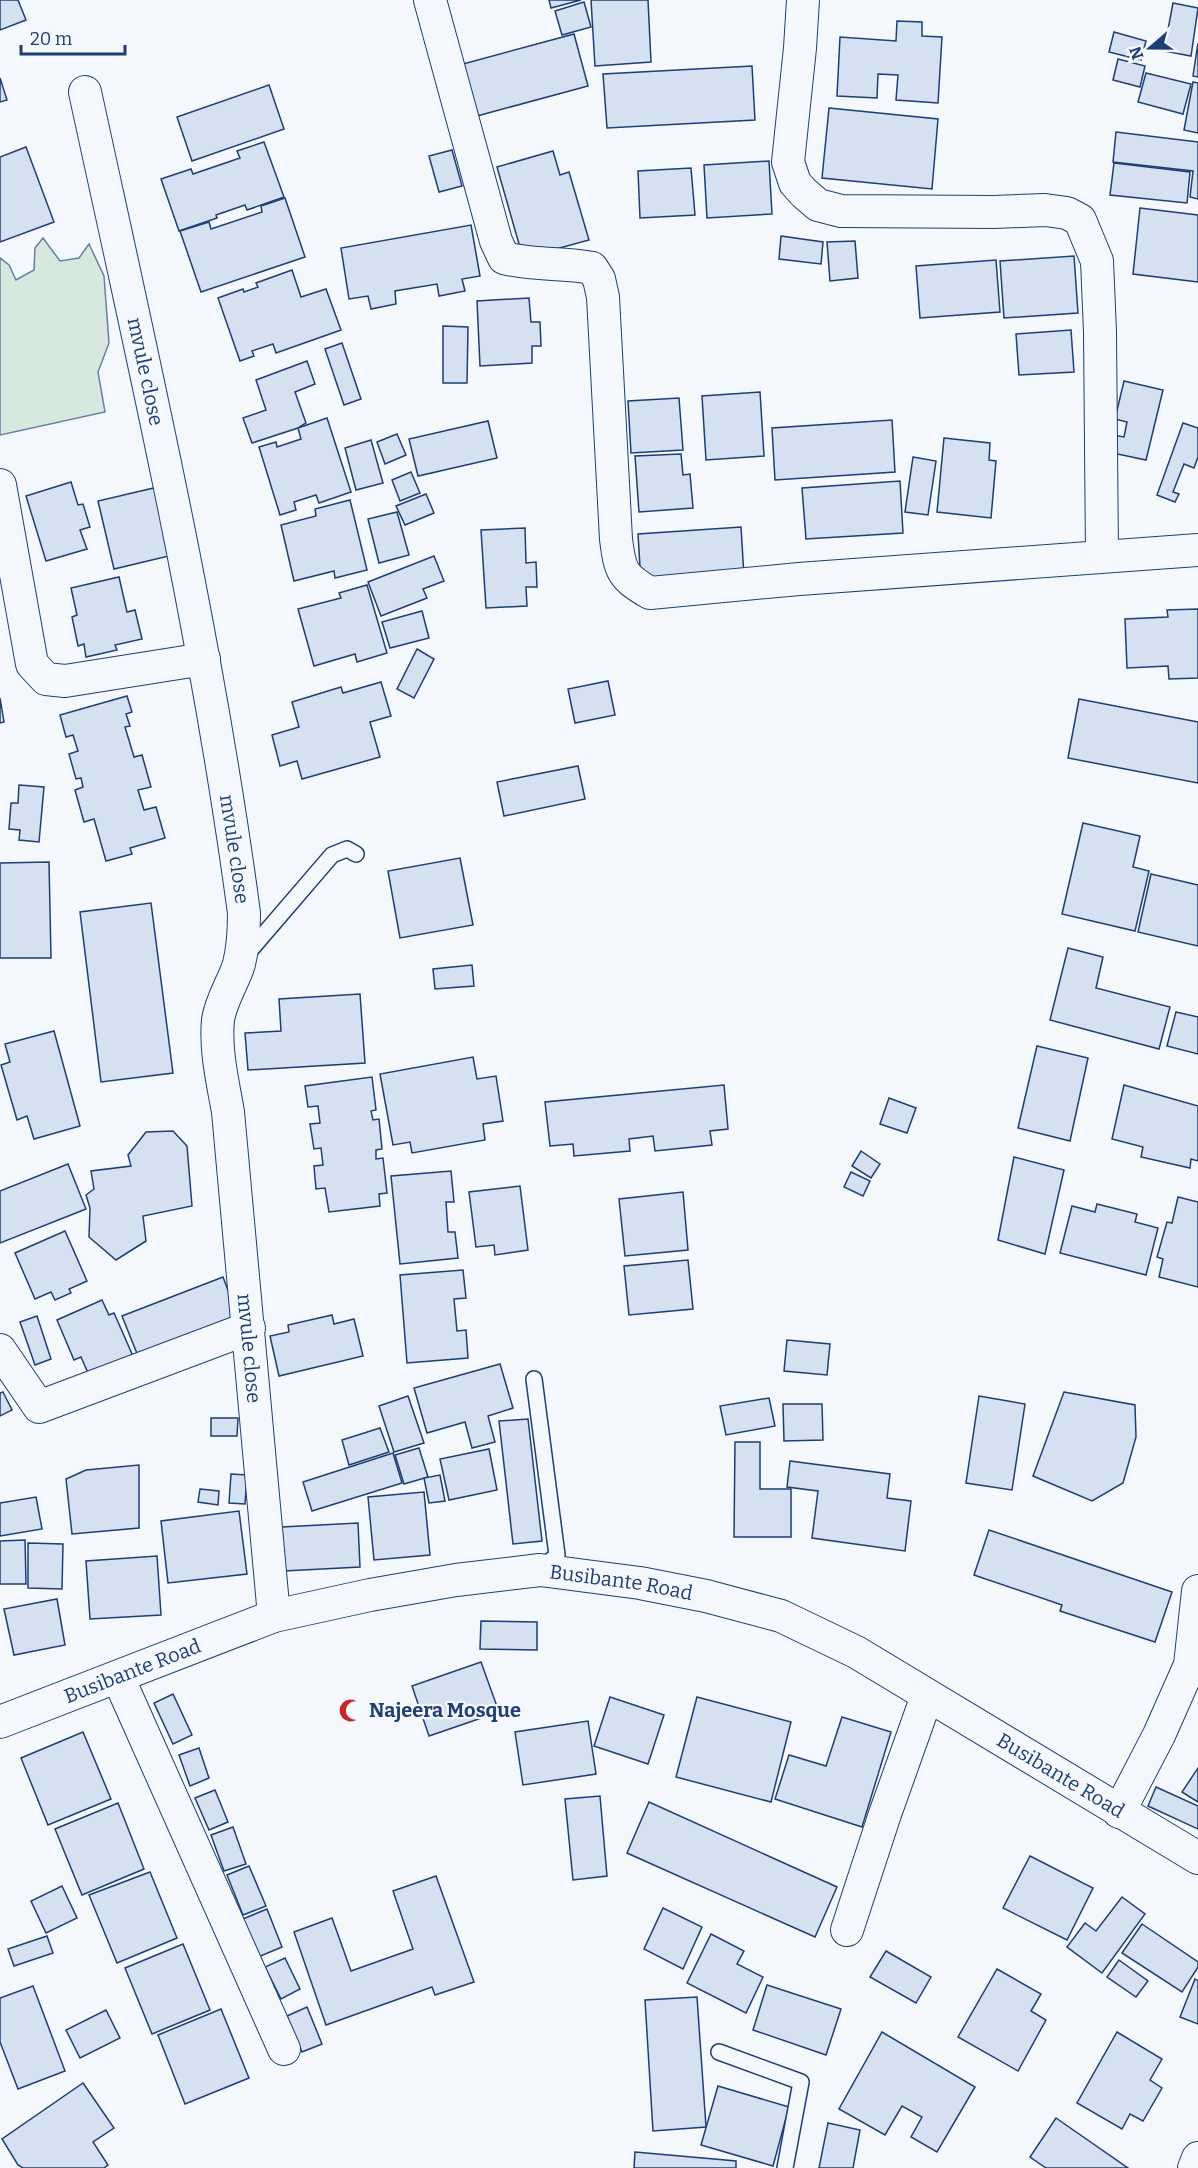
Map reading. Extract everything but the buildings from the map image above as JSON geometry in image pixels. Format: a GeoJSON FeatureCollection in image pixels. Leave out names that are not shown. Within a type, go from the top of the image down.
{"type":"FeatureCollection","features":[{"type":"Feature","properties":{"kind":"street"},"geometry":{"type":"LineString","coordinates":[[430,0],[496,241],[504,258],[525,264],[578,265],[592,268],[599,279],[603,297],[616,539],[619,563],[630,581],[650,593],[1198,550]]}},
{"type":"Feature","properties":{"kind":"street"},"geometry":{"type":"LineString","coordinates":[[803,0],[788,162],[795,183],[818,205],[841,211],[1045,210],[1066,213],[1080,220],[1097,261],[1102,556]]}},
{"type":"Feature","properties":{"kind":"street","name":"mvule close"},"geometry":{"type":"LineString","coordinates":[[85,92],[169,480],[204,658],[244,913],[239,963],[222,1002],[218,1039],[228,1112],[249,1328],[274,1616]]}},
{"type":"Feature","properties":{"kind":"street"},"geometry":{"type":"LineString","coordinates":[[0,485],[32,664],[46,678],[65,681],[204,658]]}},
{"type":"Feature","properties":{"kind":"street"},"geometry":{"type":"LineString","coordinates":[[0,1350],[39,1407],[249,1328]]}},
{"type":"Feature","properties":{"kind":"street","name":"Busibante Road"},"geometry":{"type":"LineString","coordinates":[[0,1722],[274,1616],[456,1580],[540,1570],[640,1583],[706,1596],[782,1616],[856,1652],[1198,1858]]}},
{"type":"Feature","properties":{"kind":"street"},"geometry":{"type":"LineString","coordinates":[[1119,1812],[1159,1735],[1190,1665],[1198,1591]]}},
{"type":"Feature","properties":{"kind":"street"},"geometry":{"type":"LineString","coordinates":[[118,1677],[284,2049]]}},
{"type":"Feature","properties":{"kind":"street"},"geometry":{"type":"LineString","coordinates":[[847,1930],[927,1696]]}},
{"type":"Feature","properties":{"kind":"street"},"geometry":{"type":"LineString","coordinates":[[1194,2168],[1198,2158]]}},
{"type":"Feature","properties":{"kind":"lane"},"geometry":{"type":"LineString","coordinates":[[239,963],[332,855],[347,849],[356,854]]}},
{"type":"Feature","properties":{"kind":"lane"},"geometry":{"type":"LineString","coordinates":[[534,1379],[557,1555],[540,1570]]}},
{"type":"Feature","properties":{"kind":"lane"},"geometry":{"type":"LineString","coordinates":[[719,2052],[801,2082],[785,2168]]}},
{"type":"Feature","properties":{"kind":"shaded area"},"geometry":{"type":"Polygon","coordinates":[[[43,238],[60,261],[79,258],[89,244],[104,276],[109,343],[98,372],[105,412],[0,435],[0,258],[9,265],[16,280],[34,270],[35,248],[43,238]]]}},
{"type":"Feature","properties":{"kind":"place","name":"Najeera Mosque"},"geometry":{"type":"Point","coordinates":[351,1710]}}]}
